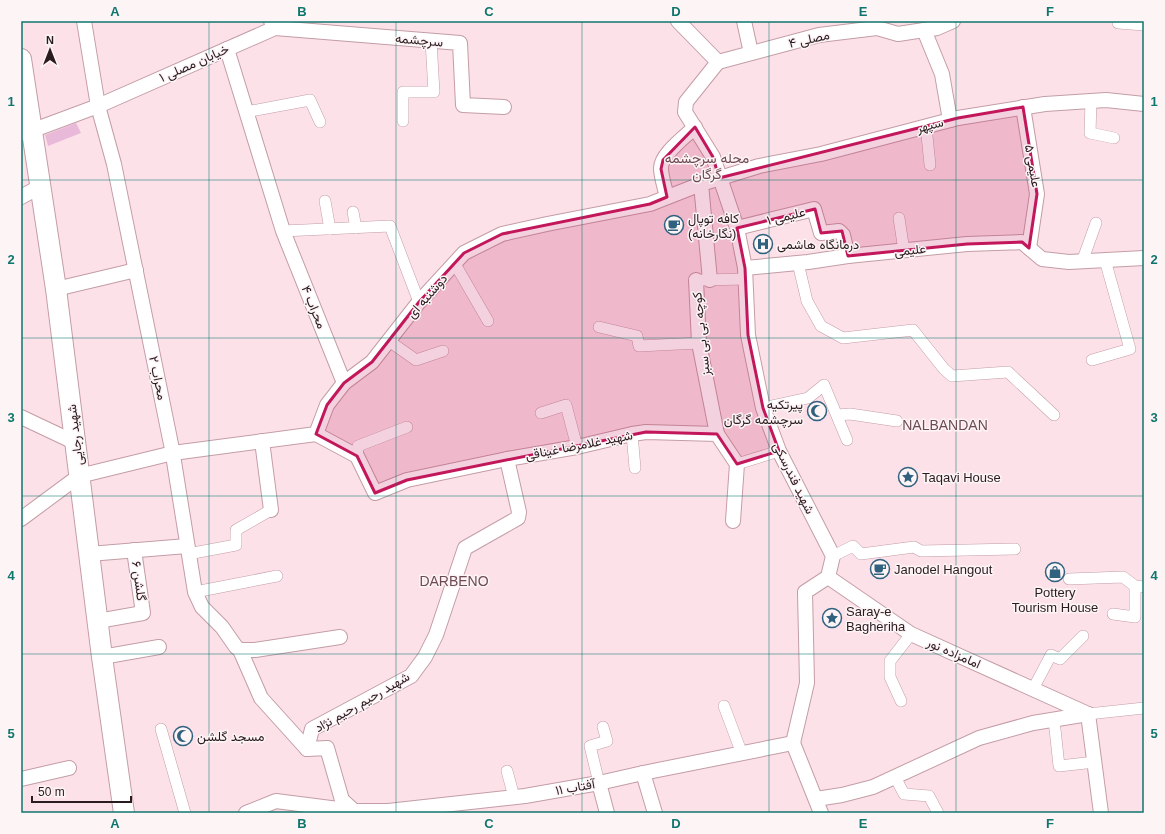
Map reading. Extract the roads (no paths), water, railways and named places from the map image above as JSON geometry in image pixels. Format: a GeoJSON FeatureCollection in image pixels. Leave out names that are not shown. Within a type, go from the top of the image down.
{"type":"FeatureCollection","features":[{"type":"Feature","properties":{"kind":"main road","name":"شهید رجایی"},"geometry":{"type":"LineString","coordinates":[[21,59],[26,132],[41,186],[56,289],[102,658],[124,813]]}},
{"type":"Feature","properties":{"kind":"street","name":"۲ محراب"},"geometry":{"type":"LineString","coordinates":[[84,21],[98,106],[114,164],[173,454],[195,592],[202,607],[222,627],[236,647],[240,650],[261,698],[306,749]]}},
{"type":"Feature","properties":{"kind":"street","name":"خیابان مصلی ۱"},"geometry":{"type":"LineString","coordinates":[[26,132],[98,106],[227,49],[273,25],[291,21]]}},
{"type":"Feature","properties":{"kind":"street"},"geometry":{"type":"LineString","coordinates":[[678,21],[718,62]]}},
{"type":"Feature","properties":{"kind":"street"},"geometry":{"type":"LineString","coordinates":[[744,21],[751,53]]}},
{"type":"Feature","properties":{"kind":"street","name":"۴ مصلی"},"geometry":{"type":"LineString","coordinates":[[718,62],[819,35],[877,28],[898,34],[937,28],[953,21]]}},
{"type":"Feature","properties":{"kind":"street"},"geometry":{"type":"LineString","coordinates":[[1118,23],[1144,25]]}},
{"type":"Feature","properties":{"kind":"street","name":"سرچشمه"},"geometry":{"type":"LineString","coordinates":[[273,25],[460,43],[463,105],[504,107]]}},
{"type":"Feature","properties":{"kind":"street"},"geometry":{"type":"LineString","coordinates":[[924,30],[942,74],[950,120]]}},
{"type":"Feature","properties":{"kind":"street"},"geometry":{"type":"LineString","coordinates":[[403,121],[403,92],[434,92],[431,41]]}},
{"type":"Feature","properties":{"kind":"street","name":"۴ محراب"},"geometry":{"type":"LineString","coordinates":[[227,49],[283,232],[344,383]]}},
{"type":"Feature","properties":{"kind":"street","name":"شهید فندرسکی"},"geometry":{"type":"LineString","coordinates":[[718,62],[686,102],[685,112],[713,157],[737,228],[746,274],[748,335],[763,408],[779,451],[833,556]]}},
{"type":"Feature","properties":{"kind":"street"},"geometry":{"type":"LineString","coordinates":[[246,112],[310,100],[320,122]]}},
{"type":"Feature","properties":{"kind":"street","name":"سپهر"},"geometry":{"type":"LineString","coordinates":[[719,178],[758,166],[821,154],[950,120],[1023,107],[1106,100],[1144,104]]}},
{"type":"Feature","properties":{"kind":"street"},"geometry":{"type":"LineString","coordinates":[[1091,101],[1090,133],[1114,138]]}},
{"type":"Feature","properties":{"kind":"street","name":"۵ علیمی"},"geometry":{"type":"LineString","coordinates":[[1023,107],[1037,194],[1029,248]]}},
{"type":"Feature","properties":{"kind":"street"},"geometry":{"type":"LineString","coordinates":[[926,126],[930,166]]}},
{"type":"Feature","properties":{"kind":"street"},"geometry":{"type":"LineString","coordinates":[[667,196],[661,169],[663,160],[668,153],[695,127]]}},
{"type":"Feature","properties":{"kind":"street","name":"دوشنبه ای"},"geometry":{"type":"LineString","coordinates":[[316,434],[326,405],[344,383],[372,362],[419,302],[464,253],[502,234],[650,204],[667,196],[719,178]]}},
{"type":"Feature","properties":{"kind":"street","name":"کوچه بی بی سبز"},"geometry":{"type":"LineString","coordinates":[[701,184],[703,280],[699,343],[717,434]]}},
{"type":"Feature","properties":{"kind":"street"},"geometry":{"type":"LineString","coordinates":[[21,197],[41,186]]}},
{"type":"Feature","properties":{"kind":"street"},"geometry":{"type":"LineString","coordinates":[[325,201],[330,229]]}},
{"type":"Feature","properties":{"kind":"street","name":"۱ علیمی"},"geometry":{"type":"LineString","coordinates":[[737,228],[814,210],[821,233],[839,232],[843,236],[848,256]]}},
{"type":"Feature","properties":{"kind":"street"},"geometry":{"type":"LineString","coordinates":[[353,212],[356,228]]}},
{"type":"Feature","properties":{"kind":"street"},"geometry":{"type":"LineString","coordinates":[[899,218],[904,251]]}},
{"type":"Feature","properties":{"kind":"street"},"geometry":{"type":"LineString","coordinates":[[1075,262],[1096,223]]}},
{"type":"Feature","properties":{"kind":"street"},"geometry":{"type":"LineString","coordinates":[[283,232],[390,226],[419,302]]}},
{"type":"Feature","properties":{"kind":"street","name":"علیمی"},"geometry":{"type":"LineString","coordinates":[[746,274],[798,263],[848,256],[967,244],[1022,242],[1042,259],[1075,262],[1144,258]]}},
{"type":"Feature","properties":{"kind":"street"},"geometry":{"type":"LineString","coordinates":[[1092,360],[1130,349],[1105,260]]}},
{"type":"Feature","properties":{"kind":"street"},"geometry":{"type":"LineString","coordinates":[[798,263],[807,301],[822,326],[843,338],[914,330],[944,369],[952,376],[1008,372],[1054,415]]}},
{"type":"Feature","properties":{"kind":"street"},"geometry":{"type":"LineString","coordinates":[[455,264],[488,321]]}},
{"type":"Feature","properties":{"kind":"street"},"geometry":{"type":"LineString","coordinates":[[56,289],[136,270]]}},
{"type":"Feature","properties":{"kind":"street"},"geometry":{"type":"LineString","coordinates":[[703,280],[746,274]]}},
{"type":"Feature","properties":{"kind":"street"},"geometry":{"type":"LineString","coordinates":[[599,327],[637,336],[639,346],[699,343]]}},
{"type":"Feature","properties":{"kind":"street"},"geometry":{"type":"LineString","coordinates":[[389,341],[416,360],[443,351]]}},
{"type":"Feature","properties":{"kind":"street"},"geometry":{"type":"LineString","coordinates":[[763,408],[808,398],[824,385],[838,415],[847,440]]}},
{"type":"Feature","properties":{"kind":"street"},"geometry":{"type":"LineString","coordinates":[[541,413],[566,405],[577,447]]}},
{"type":"Feature","properties":{"kind":"street"},"geometry":{"type":"LineString","coordinates":[[838,415],[850,414],[897,421]]}},
{"type":"Feature","properties":{"kind":"street"},"geometry":{"type":"LineString","coordinates":[[21,417],[76,443]]}},
{"type":"Feature","properties":{"kind":"street"},"geometry":{"type":"LineString","coordinates":[[21,518],[80,476],[173,454],[316,434],[357,456],[358,446],[407,427]]}},
{"type":"Feature","properties":{"kind":"street","name":"شهید غلامرضا غیناقی"},"geometry":{"type":"LineString","coordinates":[[357,456],[375,493],[407,480],[507,459],[577,447],[632,434],[646,432],[717,434]]}},
{"type":"Feature","properties":{"kind":"street"},"geometry":{"type":"LineString","coordinates":[[632,434],[635,468]]}},
{"type":"Feature","properties":{"kind":"street"},"geometry":{"type":"LineString","coordinates":[[717,434],[737,464],[733,521]]}},
{"type":"Feature","properties":{"kind":"street"},"geometry":{"type":"LineString","coordinates":[[89,554],[134,550],[188,550],[236,545],[236,530],[271,510],[262,441]]}},
{"type":"Feature","properties":{"kind":"street"},"geometry":{"type":"LineString","coordinates":[[737,464],[779,451]]}},
{"type":"Feature","properties":{"kind":"street","name":"شهید رحیم رحیم نژاد"},"geometry":{"type":"LineString","coordinates":[[306,749],[312,728],[411,676],[425,657],[436,635],[465,548],[518,518],[519,512],[507,459]]}},
{"type":"Feature","properties":{"kind":"street"},"geometry":{"type":"LineString","coordinates":[[821,813],[793,743],[807,683],[805,592],[828,577],[833,556],[853,546],[861,554],[914,547],[921,551],[1015,549]]}},
{"type":"Feature","properties":{"kind":"street","name":"۶ گلشن"},"geometry":{"type":"LineString","coordinates":[[98,621],[143,613],[134,550]]}},
{"type":"Feature","properties":{"kind":"street"},"geometry":{"type":"LineString","coordinates":[[195,592],[277,576]]}},
{"type":"Feature","properties":{"kind":"street","name":"امامزاده نور"},"geometry":{"type":"LineString","coordinates":[[828,577],[911,634],[1088,714]]}},
{"type":"Feature","properties":{"kind":"street"},"geometry":{"type":"LineString","coordinates":[[1069,579],[1123,577],[1140,586],[1135,617],[1113,614]]}},
{"type":"Feature","properties":{"kind":"street"},"geometry":{"type":"LineString","coordinates":[[901,702],[890,677],[890,660],[911,634]]}},
{"type":"Feature","properties":{"kind":"street"},"geometry":{"type":"LineString","coordinates":[[1033,689],[1051,655],[1060,659],[1083,636]]}},
{"type":"Feature","properties":{"kind":"street"},"geometry":{"type":"LineString","coordinates":[[240,650],[255,650],[340,637]]}},
{"type":"Feature","properties":{"kind":"street"},"geometry":{"type":"LineString","coordinates":[[102,658],[159,647]]}},
{"type":"Feature","properties":{"kind":"street"},"geometry":{"type":"LineString","coordinates":[[724,706],[742,754]]}},
{"type":"Feature","properties":{"kind":"street"},"geometry":{"type":"LineString","coordinates":[[816,799],[842,795],[873,787],[979,738],[1033,723],[1088,714],[1144,708]]}},
{"type":"Feature","properties":{"kind":"street"},"geometry":{"type":"LineString","coordinates":[[1088,714],[1101,813]]}},
{"type":"Feature","properties":{"kind":"street"},"geometry":{"type":"LineString","coordinates":[[1054,720],[1059,766],[1094,762]]}},
{"type":"Feature","properties":{"kind":"street"},"geometry":{"type":"LineString","coordinates":[[603,727],[607,741],[590,746],[607,813]]}},
{"type":"Feature","properties":{"kind":"street"},"geometry":{"type":"LineString","coordinates":[[161,729],[185,813]]}},
{"type":"Feature","properties":{"kind":"street","name":"آفتاب ۱۱"},"geometry":{"type":"LineString","coordinates":[[246,813],[276,801],[354,812],[389,812],[491,806],[514,797],[599,783],[793,743]]}},
{"type":"Feature","properties":{"kind":"street"},"geometry":{"type":"LineString","coordinates":[[306,749],[327,748],[342,800],[354,812]]}},
{"type":"Feature","properties":{"kind":"street"},"geometry":{"type":"LineString","coordinates":[[21,779],[68,768]]}},
{"type":"Feature","properties":{"kind":"street"},"geometry":{"type":"LineString","coordinates":[[507,771],[514,797]]}},
{"type":"Feature","properties":{"kind":"street"},"geometry":{"type":"LineString","coordinates":[[643,773],[655,813]]}},
{"type":"Feature","properties":{"kind":"street"},"geometry":{"type":"LineString","coordinates":[[895,777],[904,794],[929,796],[938,813]]}},
{"type":"Feature","properties":{"kind":"place","name":"کافه توپال (نگارخانه)"},"geometry":{"type":"Point","coordinates":[674,225]}},
{"type":"Feature","properties":{"kind":"place","name":"درمانگاه هاشمی"},"geometry":{"type":"Point","coordinates":[763,244]}},
{"type":"Feature","properties":{"kind":"place","name":"پیرتکیه سرچشمه گرگان"},"geometry":{"type":"Point","coordinates":[817,411]}},
{"type":"Feature","properties":{"kind":"place","name":"Taqavi House"},"geometry":{"type":"Point","coordinates":[908,477]}},
{"type":"Feature","properties":{"kind":"place","name":"Janodel Hangout"},"geometry":{"type":"Point","coordinates":[880,569]}},
{"type":"Feature","properties":{"kind":"place","name":"Pottery Tourism House"},"geometry":{"type":"Point","coordinates":[1055,572]}},
{"type":"Feature","properties":{"kind":"place","name":"Saray-e Bagheriha"},"geometry":{"type":"Point","coordinates":[832,618]}},
{"type":"Feature","properties":{"kind":"place","name":"مسجد گلشن"},"geometry":{"type":"Point","coordinates":[183,736]}},
{"type":"Feature","properties":{"kind":"district","name":"محله سرچشمه گرگان"},"geometry":{"type":"Point","coordinates":[707,166]}},
{"type":"Feature","properties":{"kind":"district","name":"NALBANDAN"},"geometry":{"type":"Point","coordinates":[945,425]}},
{"type":"Feature","properties":{"kind":"district","name":"DARBENO"},"geometry":{"type":"Point","coordinates":[454,581]}}]}
